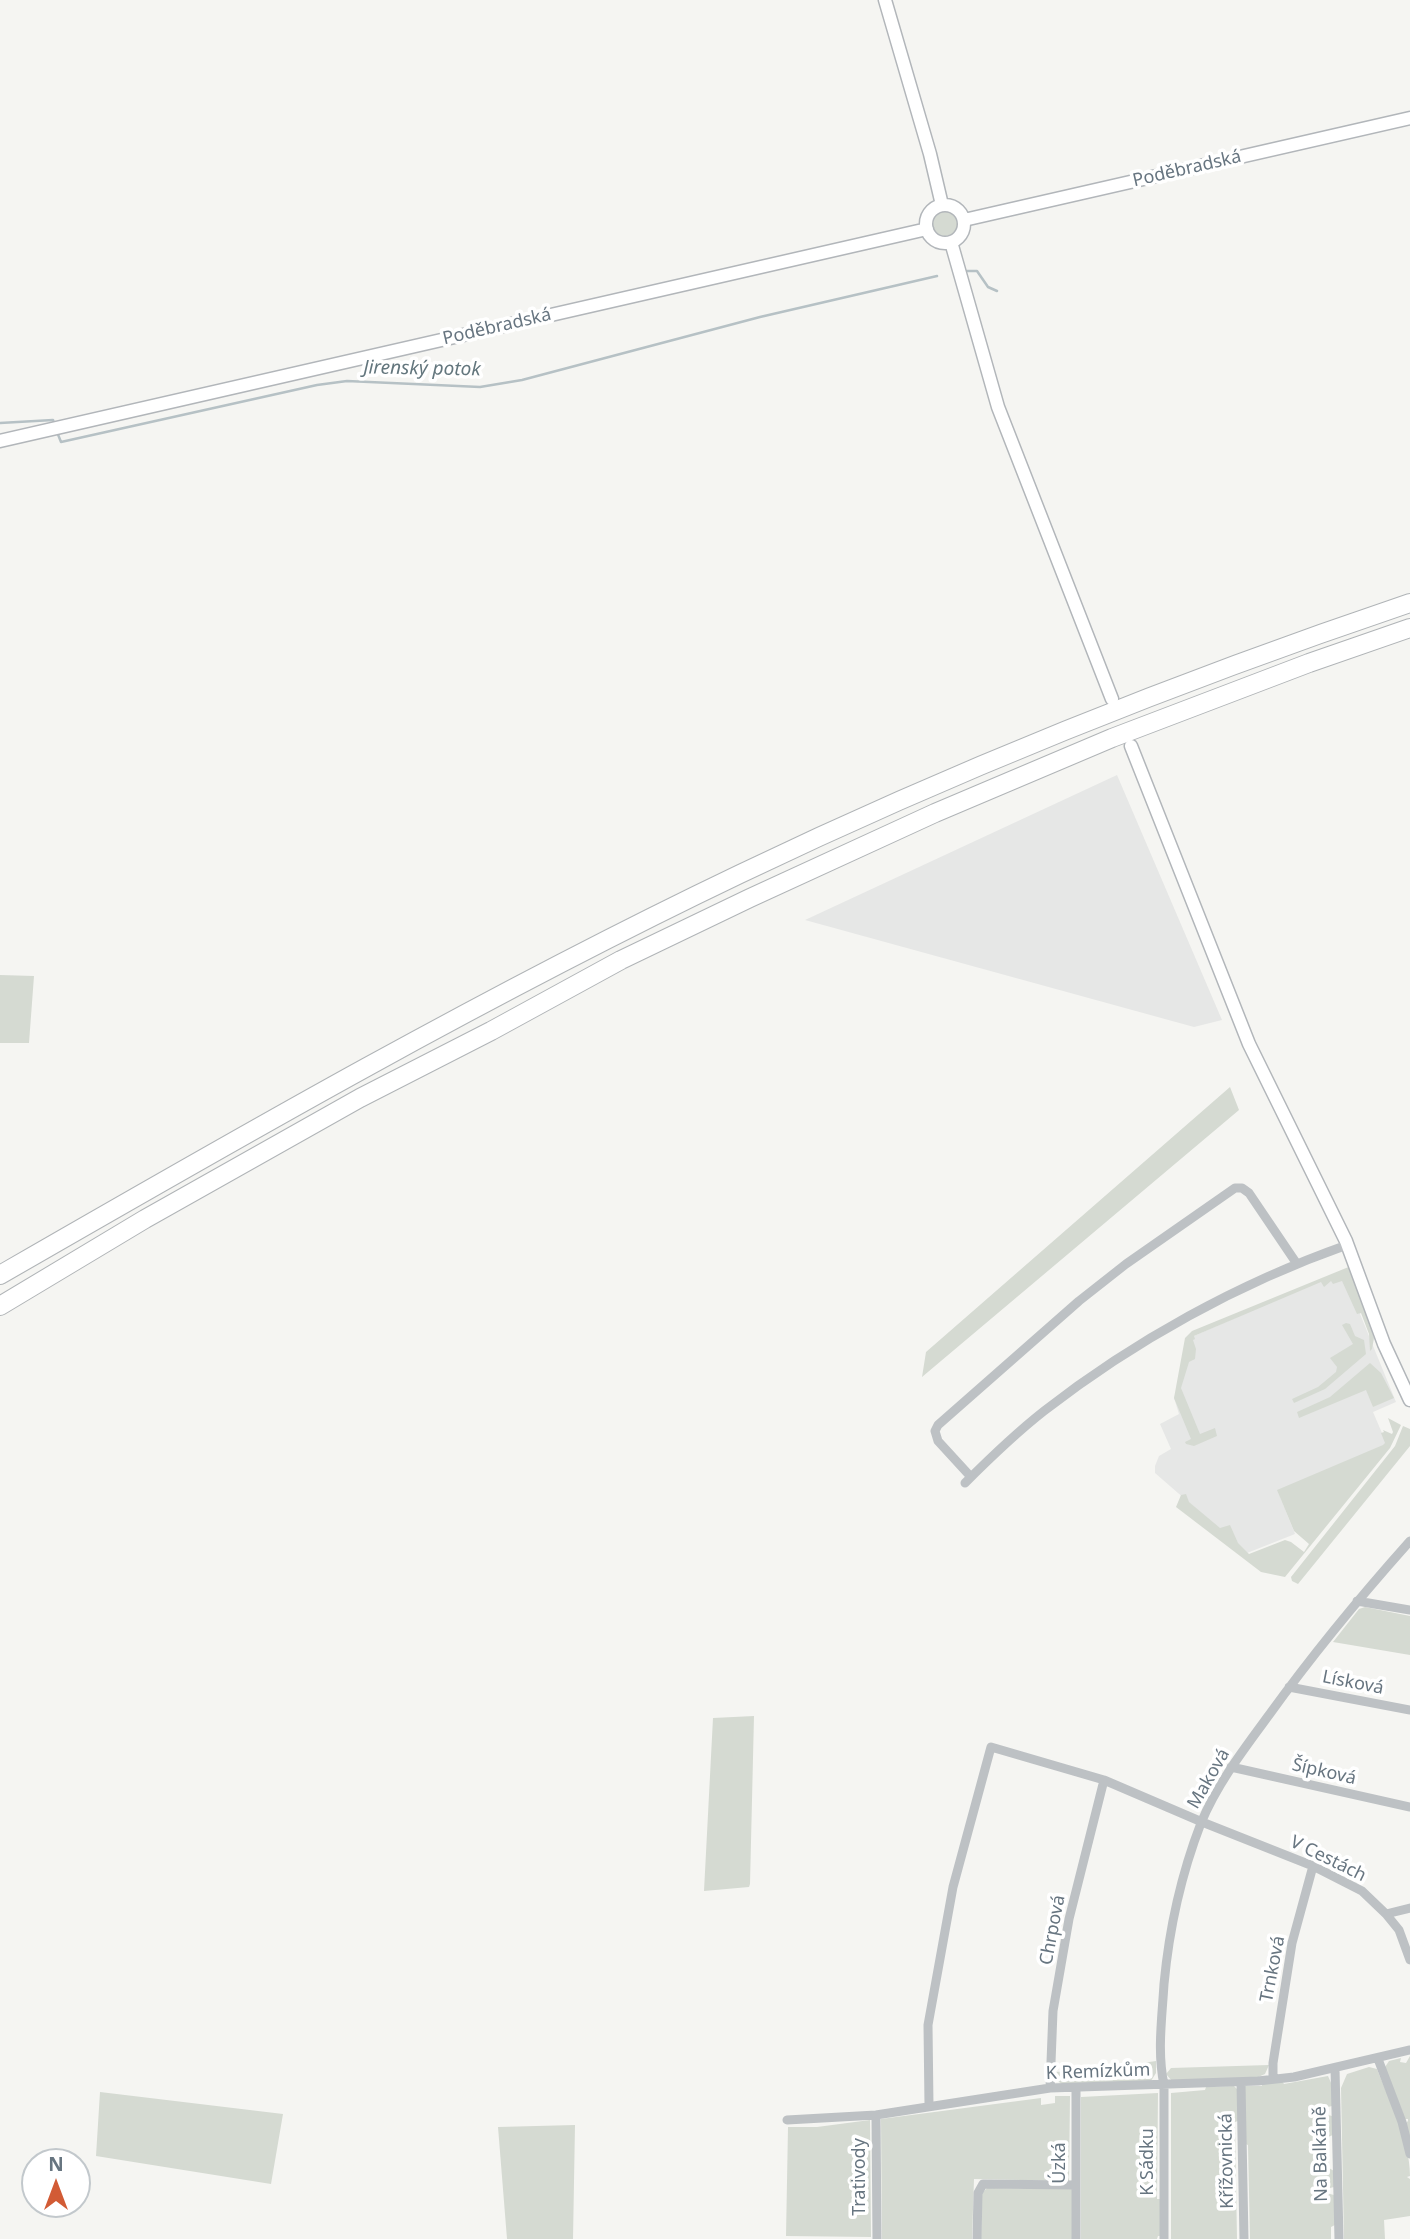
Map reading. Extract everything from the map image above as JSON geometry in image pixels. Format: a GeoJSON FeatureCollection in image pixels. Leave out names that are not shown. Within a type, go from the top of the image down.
{"type":"FeatureCollection","features":[{"type":"Feature","properties":{"kind":"highway"},"geometry":{"type":"LineString","coordinates":[[0,1275],[349,1077],[479,1007],[738,875],[916,794],[1104,716],[1299,641],[1410,603]]}},
{"type":"Feature","properties":{"kind":"highway"},"geometry":{"type":"LineString","coordinates":[[0,1306],[145,1219],[360,1098],[621,960],[935,813],[1112,738],[1308,663],[1410,628]]}},
{"type":"Feature","properties":{"kind":"main road"},"geometry":{"type":"LineString","coordinates":[[885,0],[930,154],[942,205]]}},
{"type":"Feature","properties":{"kind":"main road","name":"Poděbradská"},"geometry":{"type":"LineString","coordinates":[[964,220],[1410,118]]}},
{"type":"Feature","properties":{"kind":"main road"},"geometry":{"type":"LineString","coordinates":[[937,206],[954,207],[964,220],[960,236],[951,242],[936,241],[927,229],[929,214],[937,206]]}},
{"type":"Feature","properties":{"kind":"main road","name":"Poděbradská"},"geometry":{"type":"LineString","coordinates":[[0,441],[927,229]]}},
{"type":"Feature","properties":{"kind":"main road"},"geometry":{"type":"LineString","coordinates":[[951,242],[998,407],[1112,699]]}},
{"type":"Feature","properties":{"kind":"main road"},"geometry":{"type":"LineString","coordinates":[[1131,746],[1249,1044],[1348,1245],[1384,1344],[1410,1400]]}},
{"type":"Feature","properties":{"kind":"street"},"geometry":{"type":"LineString","coordinates":[[1297,1264],[1249,1193],[1242,1188],[1235,1188],[1079,1301],[938,1425],[935,1431],[938,1441],[968,1480],[1044,1411],[1166,1329],[1297,1264],[1348,1245]]}},
{"type":"Feature","properties":{"kind":"street","name":"Maková"},"geometry":{"type":"LineString","coordinates":[[1164,2085],[1160,2066],[1167,1954],[1179,1892],[1202,1822],[1231,1767],[1289,1687],[1357,1601],[1410,1541]]}},
{"type":"Feature","properties":{"kind":"street"},"geometry":{"type":"LineString","coordinates":[[1357,1601],[1410,1610]]}},
{"type":"Feature","properties":{"kind":"street","name":"Lísková"},"geometry":{"type":"LineString","coordinates":[[1289,1687],[1410,1710]]}},
{"type":"Feature","properties":{"kind":"street","name":"V Cestách"},"geometry":{"type":"LineString","coordinates":[[929,2106],[928,2025],[953,1887],[991,1747],[1104,1780],[1313,1866],[1362,1891],[1386,1913],[1399,1930],[1410,1960]]}},
{"type":"Feature","properties":{"kind":"street","name":"Šípková"},"geometry":{"type":"LineString","coordinates":[[1231,1767],[1410,1807]]}},
{"type":"Feature","properties":{"kind":"street","name":"Chrpová"},"geometry":{"type":"LineString","coordinates":[[1050,2088],[1053,2011],[1069,1919],[1104,1780]]}},
{"type":"Feature","properties":{"kind":"street","name":"Trnková"},"geometry":{"type":"LineString","coordinates":[[1273,2079],[1273,2063],[1292,1943],[1313,1866]]}},
{"type":"Feature","properties":{"kind":"street"},"geometry":{"type":"LineString","coordinates":[[1386,1913],[1410,1908]]}},
{"type":"Feature","properties":{"kind":"street","name":"K Remízkům"},"geometry":{"type":"LineString","coordinates":[[787,2120],[876,2115],[1050,2088],[1241,2082],[1294,2077],[1410,2050]]}},
{"type":"Feature","properties":{"kind":"street"},"geometry":{"type":"LineString","coordinates":[[1378,2059],[1399,2114],[1410,2154]]}},
{"type":"Feature","properties":{"kind":"street","name":"Na Balkáně"},"geometry":{"type":"LineString","coordinates":[[1335,2068],[1339,2239]]}},
{"type":"Feature","properties":{"kind":"street","name":"Křížovnická"},"geometry":{"type":"LineString","coordinates":[[1241,2082],[1244,2239]]}},
{"type":"Feature","properties":{"kind":"street","name":"K Sádku"},"geometry":{"type":"LineString","coordinates":[[1164,2085],[1164,2239]]}},
{"type":"Feature","properties":{"kind":"street","name":"Úzká"},"geometry":{"type":"LineString","coordinates":[[1076,2088],[1076,2239]]}},
{"type":"Feature","properties":{"kind":"street","name":"Trativody"},"geometry":{"type":"LineString","coordinates":[[876,2115],[877,2239]]}},
{"type":"Feature","properties":{"kind":"street"},"geometry":{"type":"LineString","coordinates":[[977,2239],[978,2193],[983,2184],[1076,2185]]}},
{"type":"Feature","properties":{"kind":"shaded area"},"geometry":{"type":"Polygon","coordinates":[[[946,210],[956,214],[960,224],[956,234],[946,238],[936,234],[932,224],[936,214],[946,210]]]}},
{"type":"Feature","properties":{"kind":"shaded area"},"geometry":{"type":"Polygon","coordinates":[[[1117,775],[1222,1020],[1194,1027],[805,920],[1117,775]]]}},
{"type":"Feature","properties":{"kind":"shaded area"},"geometry":{"type":"Polygon","coordinates":[[[0,975],[34,976],[29,1043],[0,1043],[0,975]]]}},
{"type":"Feature","properties":{"kind":"shaded area"},"geometry":{"type":"Polygon","coordinates":[[[1230,1087],[1239,1110],[922,1377],[926,1352],[1230,1087]]]}},
{"type":"Feature","properties":{"kind":"shaded area"},"geometry":{"type":"Polygon","coordinates":[[[1351,1266],[1374,1338],[1372,1349],[1370,1351],[1369,1334],[1361,1313],[1357,1314],[1342,1281],[1333,1284],[1331,1281],[1324,1287],[1321,1282],[1194,1336],[1195,1359],[1189,1362],[1181,1388],[1200,1434],[1215,1428],[1217,1436],[1194,1446],[1186,1444],[1185,1442],[1191,1439],[1174,1398],[1185,1338],[1192,1331],[1351,1266]]]}},
{"type":"Feature","properties":{"kind":"shaded area"},"geometry":{"type":"Polygon","coordinates":[[[1342,1271],[1396,1402],[1373,1412],[1388,1447],[1279,1494],[1295,1534],[1247,1553],[1155,1473],[1159,1456],[1171,1449],[1160,1424],[1179,1414],[1174,1398],[1194,1336],[1342,1271]]]}},
{"type":"Feature","properties":{"kind":"shaded area"},"geometry":{"type":"Polygon","coordinates":[[[1350,1324],[1355,1336],[1364,1340],[1366,1354],[1325,1389],[1294,1403],[1292,1399],[1318,1387],[1336,1372],[1337,1367],[1330,1358],[1353,1344],[1342,1325],[1350,1324]]]}},
{"type":"Feature","properties":{"kind":"shaded area"},"geometry":{"type":"Polygon","coordinates":[[[1370,1363],[1381,1373],[1394,1398],[1373,1407],[1366,1390],[1299,1418],[1297,1412],[1330,1397],[1370,1363]]]}},
{"type":"Feature","properties":{"kind":"shaded area"},"geometry":{"type":"Polygon","coordinates":[[[1388,1418],[1401,1425],[1390,1448],[1285,1577],[1261,1572],[1176,1507],[1181,1495],[1186,1494],[1189,1502],[1220,1528],[1230,1525],[1238,1543],[1249,1554],[1285,1540],[1304,1552],[1309,1544],[1294,1531],[1277,1490],[1383,1445],[1383,1430],[1392,1434],[1393,1432],[1388,1418]]]}},
{"type":"Feature","properties":{"kind":"shaded area"},"geometry":{"type":"Polygon","coordinates":[[[1403,1426],[1410,1429],[1410,1446],[1298,1584],[1292,1581],[1291,1577],[1395,1446],[1403,1426]]]}},
{"type":"Feature","properties":{"kind":"shaded area"},"geometry":{"type":"Polygon","coordinates":[[[1365,1607],[1410,1616],[1410,1655],[1333,1642],[1359,1609],[1365,1607]]]}},
{"type":"Feature","properties":{"kind":"shaded area"},"geometry":{"type":"Polygon","coordinates":[[[754,1716],[750,1884],[749,1887],[704,1891],[713,1718],[754,1716]]]}},
{"type":"Feature","properties":{"kind":"shaded area"},"geometry":{"type":"Polygon","coordinates":[[[1410,2056],[1410,2145],[1406,2123],[1408,2119],[1405,2119],[1385,2067],[1389,2061],[1401,2058],[1400,2062],[1406,2063],[1410,2056]]]}},
{"type":"Feature","properties":{"kind":"shaded area"},"geometry":{"type":"Polygon","coordinates":[[[1156,2061],[1156,2073],[1151,2081],[1062,2084],[1056,2080],[1054,2072],[1096,2070],[1156,2061]]]}},
{"type":"Feature","properties":{"kind":"shaded area"},"geometry":{"type":"Polygon","coordinates":[[[1269,2065],[1265,2074],[1256,2078],[1172,2081],[1166,2074],[1171,2068],[1269,2065]]]}},
{"type":"Feature","properties":{"kind":"shaded area"},"geometry":{"type":"Polygon","coordinates":[[[1369,2067],[1377,2069],[1407,2148],[1410,2216],[1384,2220],[1385,2239],[1344,2239],[1341,2088],[1347,2074],[1369,2067]]]}},
{"type":"Feature","properties":{"kind":"shaded area"},"geometry":{"type":"Polygon","coordinates":[[[1328,2076],[1332,2085],[1332,2106],[1328,2107],[1328,2115],[1332,2116],[1333,2135],[1328,2137],[1329,2168],[1334,2171],[1334,2187],[1330,2188],[1330,2194],[1334,2195],[1335,2225],[1331,2227],[1331,2239],[1250,2239],[1245,2086],[1262,2086],[1282,2081],[1284,2084],[1328,2076]]]}},
{"type":"Feature","properties":{"kind":"shaded area"},"geometry":{"type":"Polygon","coordinates":[[[1234,2086],[1237,2089],[1238,2121],[1235,2122],[1237,2239],[1171,2239],[1171,2093],[1234,2086]]]}},
{"type":"Feature","properties":{"kind":"shaded area"},"geometry":{"type":"Polygon","coordinates":[[[100,2092],[283,2114],[271,2184],[96,2156],[100,2092]]]}},
{"type":"Feature","properties":{"kind":"shaded area"},"geometry":{"type":"Polygon","coordinates":[[[1158,2093],[1157,2199],[1160,2199],[1160,2236],[1157,2239],[1081,2239],[1081,2097],[1158,2093]]]}},
{"type":"Feature","properties":{"kind":"shaded area"},"geometry":{"type":"Polygon","coordinates":[[[1055,2096],[1070,2096],[1069,2181],[974,2179],[972,2239],[882,2239],[881,2119],[1041,2098],[1041,2105],[1055,2103],[1055,2096]]]}},
{"type":"Feature","properties":{"kind":"shaded area"},"geometry":{"type":"Polygon","coordinates":[[[870,2120],[871,2237],[786,2236],[788,2127],[817,2127],[870,2120]]]}},
{"type":"Feature","properties":{"kind":"shaded area"},"geometry":{"type":"Polygon","coordinates":[[[575,2125],[573,2239],[507,2239],[498,2127],[575,2125]]]}},
{"type":"Feature","properties":{"kind":"shaded area"},"geometry":{"type":"Polygon","coordinates":[[[987,2188],[1072,2189],[1072,2239],[981,2239],[982,2193],[987,2188]]]}},
{"type":"Feature","properties":{"kind":"waterway","name":"Jirenský potok"},"geometry":{"type":"LineString","coordinates":[[967,271],[977,271],[988,287],[997,291]]}},
{"type":"Feature","properties":{"kind":"waterway","name":"Jirenský potok"},"geometry":{"type":"LineString","coordinates":[[57,432],[61,442],[317,385],[347,381],[480,387],[522,380],[760,317],[937,276]]}},
{"type":"Feature","properties":{"kind":"waterway","name":"Jirenský potok"},"geometry":{"type":"LineString","coordinates":[[0,423],[53,420],[55,426]]}}]}
